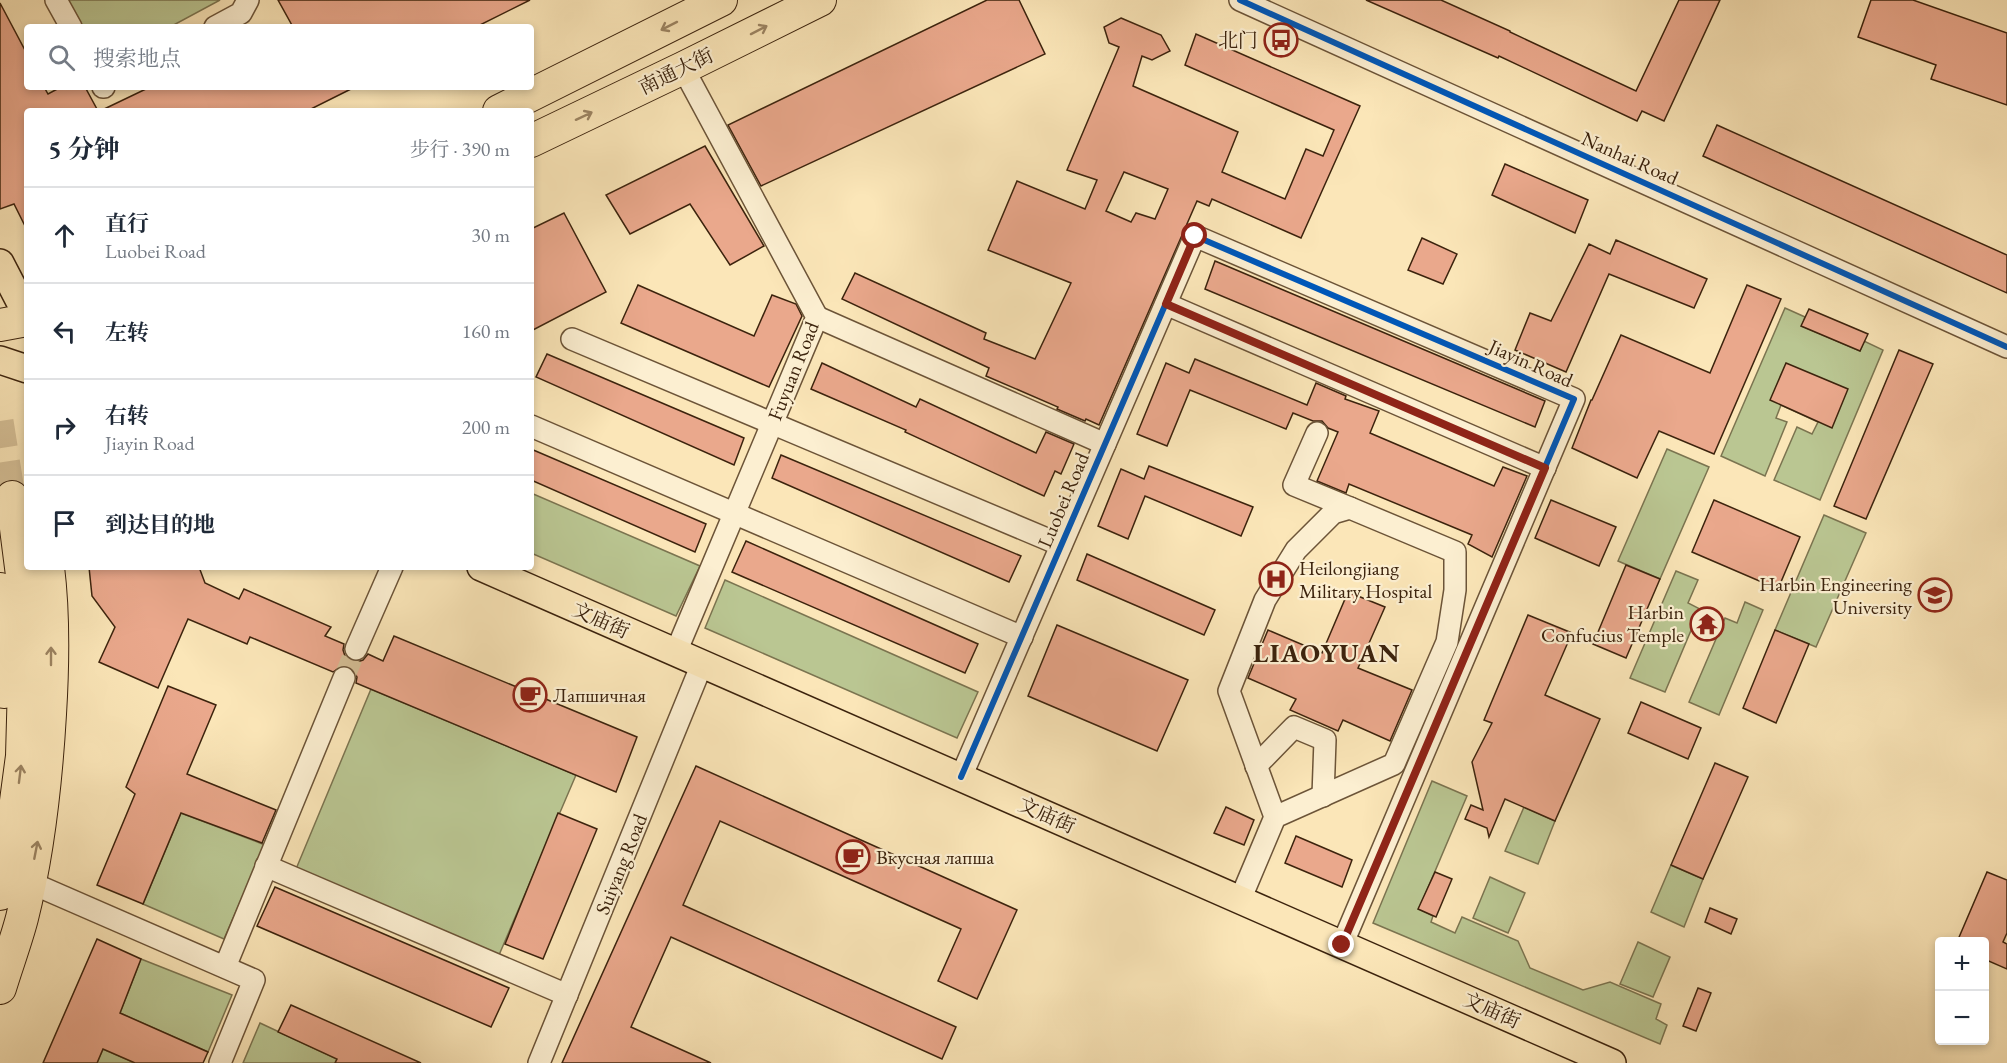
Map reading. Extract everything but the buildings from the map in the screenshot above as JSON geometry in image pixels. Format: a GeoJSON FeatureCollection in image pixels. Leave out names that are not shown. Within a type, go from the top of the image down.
{"type":"FeatureCollection","features":[{"type":"Feature","properties":{"kind":"highway"},"geometry":{"type":"LineString","coordinates":[[505,108],[721,0]]}},
{"type":"Feature","properties":{"kind":"highway","name":"南通大街"},"geometry":{"type":"LineString","coordinates":[[534,140],[820,0]]}},
{"type":"Feature","properties":{"kind":"highway"},"geometry":{"type":"LineString","coordinates":[[0,325],[24,321]]}},
{"type":"Feature","properties":{"kind":"highway"},"geometry":{"type":"LineString","coordinates":[[0,894],[11,837],[22,756],[25,647],[22,583],[12,498]]}},
{"type":"Feature","properties":{"kind":"highway"},"geometry":{"type":"LineString","coordinates":[[0,988],[22,919],[37,845],[46,778],[51,686],[52,596],[48,570]]}},
{"type":"Feature","properties":{"kind":"highway"},"geometry":{"type":"LineString","coordinates":[[0,588],[4,687],[0,762]]}},
{"type":"Feature","properties":{"kind":"main road"},"geometry":{"type":"LineString","coordinates":[[0,263],[24,309]]}},
{"type":"Feature","properties":{"kind":"main road"},"geometry":{"type":"LineString","coordinates":[[0,360],[24,368]]}},
{"type":"Feature","properties":{"kind":"main road"},"geometry":{"type":"LineString","coordinates":[[0,380],[24,376]]}},
{"type":"Feature","properties":{"kind":"main road","name":"文庙街"},"geometry":{"type":"LineString","coordinates":[[488,570],[1612,1063]]}},
{"type":"Feature","properties":{"kind":"street"},"geometry":{"type":"LineString","coordinates":[[56,0],[69,24]]}},
{"type":"Feature","properties":{"kind":"street"},"geometry":{"type":"LineString","coordinates":[[221,24],[241,13],[248,0]]}},
{"type":"Feature","properties":{"kind":"street","name":"Nanhai Road"},"geometry":{"type":"LineString","coordinates":[[1240,0],[2007,346]]}},
{"type":"Feature","properties":{"kind":"street","name":"Fuyuan Road"},"geometry":{"type":"LineString","coordinates":[[676,652],[817,317],[683,68]]}},
{"type":"Feature","properties":{"kind":"street","name":"Luobei Road"},"geometry":{"type":"LineString","coordinates":[[961,777],[1195,236]]}},
{"type":"Feature","properties":{"kind":"street","name":"Jiayin Road"},"geometry":{"type":"LineString","coordinates":[[1195,236],[1574,399],[1342,945]]}},
{"type":"Feature","properties":{"kind":"street"},"geometry":{"type":"LineString","coordinates":[[1166,304],[1545,468]]}},
{"type":"Feature","properties":{"kind":"street"},"geometry":{"type":"LineString","coordinates":[[817,317],[1105,444]]}},
{"type":"Feature","properties":{"kind":"street"},"geometry":{"type":"LineString","coordinates":[[572,339],[1061,545]]}},
{"type":"Feature","properties":{"kind":"street"},"geometry":{"type":"LineString","coordinates":[[534,427],[1022,637]]}},
{"type":"Feature","properties":{"kind":"street"},"geometry":{"type":"LineString","coordinates":[[1275,817],[1394,764],[1447,642],[1455,590],[1455,552],[1294,484],[1317,433]]}},
{"type":"Feature","properties":{"kind":"street"},"geometry":{"type":"LineString","coordinates":[[1240,900],[1275,817],[1229,691],[1265,600],[1296,550],[1333,513],[1350,508]]}},
{"type":"Feature","properties":{"kind":"street"},"geometry":{"type":"LineString","coordinates":[[356,649],[391,570]]}},
{"type":"Feature","properties":{"kind":"street","name":"Suiyang Road"},"geometry":{"type":"LineString","coordinates":[[539,1063],[702,664]]}},
{"type":"Feature","properties":{"kind":"street"},"geometry":{"type":"LineString","coordinates":[[225,967],[344,678]]}},
{"type":"Feature","properties":{"kind":"street"},"geometry":{"type":"LineString","coordinates":[[1256,766],[1294,727],[1325,740],[1323,796]]}},
{"type":"Feature","properties":{"kind":"street"},"geometry":{"type":"LineString","coordinates":[[266,866],[567,995]]}},
{"type":"Feature","properties":{"kind":"street"},"geometry":{"type":"LineString","coordinates":[[29,882],[254,980],[220,1063]]}},
{"type":"Feature","properties":{"kind":"green space"},"geometry":{"type":"Polygon","coordinates":[[[67,0],[220,0],[176,24],[79,24],[67,0]]]}},
{"type":"Feature","properties":{"kind":"green space"},"geometry":{"type":"Polygon","coordinates":[[[1785,308],[1805,317],[1802,326],[1860,351],[1864,341],[1883,350],[1820,500],[1774,480],[1797,427],[1812,434],[1818,422],[1781,405],[1776,418],[1787,422],[1765,476],[1721,456],[1785,308]]]}},
{"type":"Feature","properties":{"kind":"green space"},"geometry":{"type":"Polygon","coordinates":[[[1667,449],[1709,467],[1660,579],[1618,561],[1667,449]]]}},
{"type":"Feature","properties":{"kind":"green space"},"geometry":{"type":"Polygon","coordinates":[[[534,494],[700,566],[676,616],[534,554],[534,494]]]}},
{"type":"Feature","properties":{"kind":"green space"},"geometry":{"type":"Polygon","coordinates":[[[1824,515],[1866,533],[1816,647],[1775,630],[1824,515]]]}},
{"type":"Feature","properties":{"kind":"green space"},"geometry":{"type":"Polygon","coordinates":[[[1676,571],[1698,580],[1688,603],[1700,609],[1665,692],[1630,678],[1676,571]]]}},
{"type":"Feature","properties":{"kind":"green space"},"geometry":{"type":"Polygon","coordinates":[[[725,580],[978,692],[957,738],[705,628],[725,580]]]}},
{"type":"Feature","properties":{"kind":"green space"},"geometry":{"type":"Polygon","coordinates":[[[1745,602],[1763,610],[1719,715],[1689,702],[1725,618],[1737,623],[1745,602]]]}},
{"type":"Feature","properties":{"kind":"green space"},"geometry":{"type":"Polygon","coordinates":[[[371,689],[576,775],[499,955],[296,869],[371,689]]]}},
{"type":"Feature","properties":{"kind":"green space"},"geometry":{"type":"Polygon","coordinates":[[[1432,781],[1467,796],[1419,909],[1433,916],[1431,922],[1455,933],[1462,917],[1518,941],[1530,968],[1583,990],[1610,982],[1661,1004],[1656,1019],[1667,1025],[1660,1044],[1373,923],[1432,781]]]}},
{"type":"Feature","properties":{"kind":"green space"},"geometry":{"type":"Polygon","coordinates":[[[1524,807],[1555,821],[1538,864],[1505,851],[1524,807]]]}},
{"type":"Feature","properties":{"kind":"green space"},"geometry":{"type":"Polygon","coordinates":[[[181,813],[265,845],[224,939],[143,904],[181,813]]]}},
{"type":"Feature","properties":{"kind":"green space"},"geometry":{"type":"Polygon","coordinates":[[[1671,865],[1703,879],[1684,927],[1651,912],[1671,865]]]}},
{"type":"Feature","properties":{"kind":"green space"},"geometry":{"type":"Polygon","coordinates":[[[1490,877],[1525,893],[1508,933],[1473,918],[1490,877]]]}},
{"type":"Feature","properties":{"kind":"green space"},"geometry":{"type":"Polygon","coordinates":[[[1638,942],[1670,957],[1653,997],[1620,984],[1638,942]]]}},
{"type":"Feature","properties":{"kind":"green space"},"geometry":{"type":"Polygon","coordinates":[[[141,959],[232,995],[208,1052],[120,1013],[141,959]]]}},
{"type":"Feature","properties":{"kind":"green space"},"geometry":{"type":"Polygon","coordinates":[[[260,1023],[337,1059],[335,1063],[243,1063],[260,1023]]]}},
{"type":"Feature","properties":{"kind":"green space"},"geometry":{"type":"Polygon","coordinates":[[[103,1049],[135,1063],[97,1063],[103,1049]]]}},
{"type":"Feature","properties":{"kind":"tunnel"},"geometry":{"type":"LineString","coordinates":[[0,421],[12,497]]}},
{"type":"Feature","properties":{"kind":"tunnel"},"geometry":{"type":"LineString","coordinates":[[344,678],[356,649]]}},
{"type":"Feature","properties":{"kind":"cycle path"},"geometry":{"type":"LineString","coordinates":[[1240,0],[2007,347]]}},
{"type":"Feature","properties":{"kind":"cycle path"},"geometry":{"type":"LineString","coordinates":[[961,777],[1195,236],[1574,399],[1342,945]]}},
{"type":"Feature","properties":{"kind":"place","name":"北门"},"geometry":{"type":"Point","coordinates":[1281,40]}},
{"type":"Feature","properties":{"kind":"place","name":"Heilongjiang Military Hospital"},"geometry":{"type":"Point","coordinates":[1276,579]}},
{"type":"Feature","properties":{"kind":"place","name":"Harbin Engineering University"},"geometry":{"type":"Point","coordinates":[1935,595]}},
{"type":"Feature","properties":{"kind":"place","name":"Harbin Confucius Temple"},"geometry":{"type":"Point","coordinates":[1707,624]}},
{"type":"Feature","properties":{"kind":"place","name":"Лапшичная"},"geometry":{"type":"Point","coordinates":[530,695]}},
{"type":"Feature","properties":{"kind":"place","name":"Вкусная лапша"},"geometry":{"type":"Point","coordinates":[853,857]}},
{"type":"Feature","properties":{"kind":"district","name":"LIAOYUAN"},"geometry":{"type":"Point","coordinates":[1327,653]}},
{"type":"Feature","properties":{"kind":"route"},"geometry":{"type":"LineString","coordinates":[[1195,236],[1166,304],[1545,468],[1342,945]]}}]}
